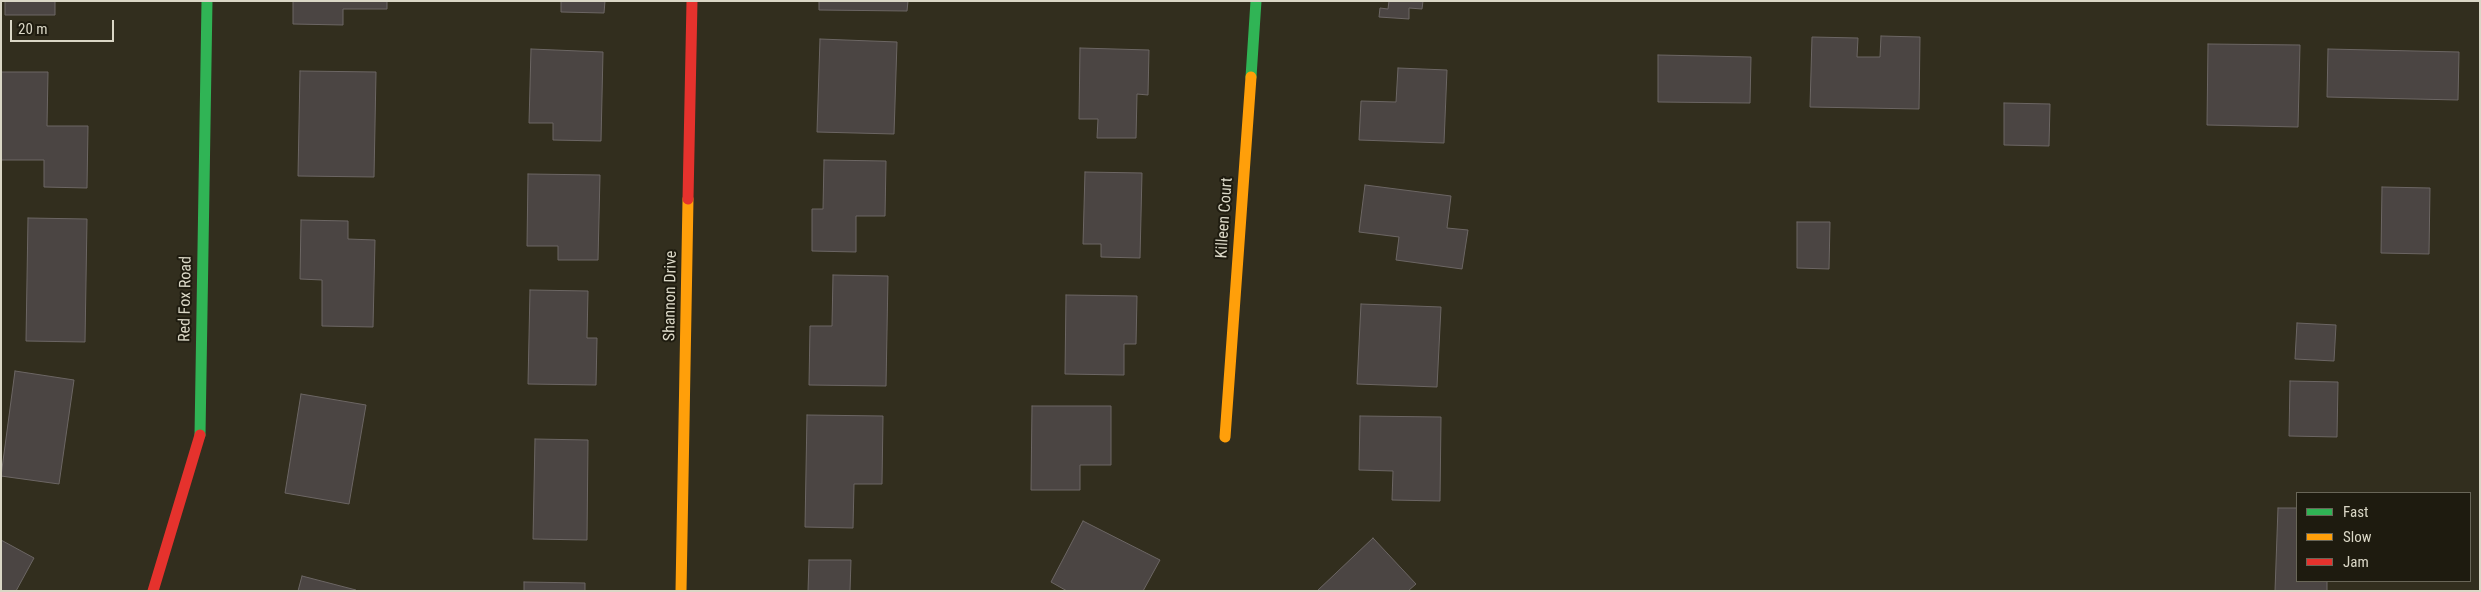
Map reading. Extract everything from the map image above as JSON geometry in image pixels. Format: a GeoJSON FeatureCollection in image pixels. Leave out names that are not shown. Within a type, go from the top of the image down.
{"type":"FeatureCollection","features":[{"type":"Feature","properties":{"kind":"street","name":"Red Fox Road"},"geometry":{"type":"LineString","coordinates":[[153,591],[200,440],[207,1]]}},
{"type":"Feature","properties":{"kind":"street","name":"Shannon Drive"},"geometry":{"type":"LineString","coordinates":[[681,591],[692,1]]}},
{"type":"Feature","properties":{"kind":"street","name":"Killeen Court"},"geometry":{"type":"LineString","coordinates":[[1225,437],[1256,1]]}},
{"type":"Feature","properties":{"kind":"building"},"geometry":{"type":"Polygon","coordinates":[[[5,1],[55,1],[55,15],[5,15],[5,1]]]}},
{"type":"Feature","properties":{"kind":"building"},"geometry":{"type":"Polygon","coordinates":[[[293,1],[387,1],[387,9],[343,9],[343,25],[293,24],[293,1]]]}},
{"type":"Feature","properties":{"kind":"building"},"geometry":{"type":"Polygon","coordinates":[[[561,1],[605,1],[604,13],[561,12],[561,1]]]}},
{"type":"Feature","properties":{"kind":"building"},"geometry":{"type":"Polygon","coordinates":[[[819,1],[908,1],[907,11],[819,10],[819,1]]]}},
{"type":"Feature","properties":{"kind":"building"},"geometry":{"type":"Polygon","coordinates":[[[1389,1],[1423,1],[1422,9],[1409,8],[1409,19],[1379,17],[1380,8],[1388,9],[1389,1]]]}},
{"type":"Feature","properties":{"kind":"building"},"geometry":{"type":"Polygon","coordinates":[[[1881,36],[1920,37],[1919,109],[1810,107],[1812,37],[1858,38],[1857,57],[1880,57],[1881,36]]]}},
{"type":"Feature","properties":{"kind":"building"},"geometry":{"type":"Polygon","coordinates":[[[820,39],[897,42],[894,134],[817,132],[820,39]]]}},
{"type":"Feature","properties":{"kind":"building"},"geometry":{"type":"Polygon","coordinates":[[[2208,44],[2300,45],[2298,127],[2207,125],[2208,44]]]}},
{"type":"Feature","properties":{"kind":"building"},"geometry":{"type":"Polygon","coordinates":[[[1080,48],[1149,50],[1148,95],[1137,94],[1136,138],[1097,138],[1098,119],[1079,119],[1080,48]]]}},
{"type":"Feature","properties":{"kind":"building"},"geometry":{"type":"Polygon","coordinates":[[[531,49],[603,52],[601,141],[553,140],[553,123],[529,123],[531,49]]]}},
{"type":"Feature","properties":{"kind":"building"},"geometry":{"type":"Polygon","coordinates":[[[2328,49],[2459,52],[2458,100],[2327,97],[2328,49]]]}},
{"type":"Feature","properties":{"kind":"building"},"geometry":{"type":"Polygon","coordinates":[[[1658,55],[1751,57],[1750,103],[1658,102],[1658,55]]]}},
{"type":"Feature","properties":{"kind":"building"},"geometry":{"type":"Polygon","coordinates":[[[1398,68],[1447,70],[1444,143],[1359,140],[1361,101],[1396,102],[1398,68]]]}},
{"type":"Feature","properties":{"kind":"building"},"geometry":{"type":"Polygon","coordinates":[[[300,71],[376,72],[374,177],[298,176],[300,71]]]}},
{"type":"Feature","properties":{"kind":"building"},"geometry":{"type":"Polygon","coordinates":[[[1,72],[48,72],[47,126],[88,126],[87,188],[44,187],[44,160],[1,160],[1,72]]]}},
{"type":"Feature","properties":{"kind":"building"},"geometry":{"type":"Polygon","coordinates":[[[2004,103],[2050,104],[2049,146],[2004,145],[2004,103]]]}},
{"type":"Feature","properties":{"kind":"building"},"geometry":{"type":"Polygon","coordinates":[[[824,160],[886,161],[885,216],[856,216],[856,252],[812,251],[812,209],[823,209],[824,160]]]}},
{"type":"Feature","properties":{"kind":"building"},"geometry":{"type":"Polygon","coordinates":[[[1085,172],[1142,173],[1140,258],[1101,257],[1101,244],[1083,244],[1085,172]]]}},
{"type":"Feature","properties":{"kind":"building"},"geometry":{"type":"Polygon","coordinates":[[[528,174],[600,175],[598,260],[558,260],[558,246],[527,246],[528,174]]]}},
{"type":"Feature","properties":{"kind":"building"},"geometry":{"type":"Polygon","coordinates":[[[1365,185],[1451,196],[1447,228],[1468,230],[1462,269],[1396,260],[1399,237],[1359,232],[1365,185]]]}},
{"type":"Feature","properties":{"kind":"building"},"geometry":{"type":"Polygon","coordinates":[[[2382,187],[2430,188],[2429,254],[2381,253],[2382,187]]]}},
{"type":"Feature","properties":{"kind":"building"},"geometry":{"type":"Polygon","coordinates":[[[28,218],[87,219],[85,342],[26,341],[28,218]]]}},
{"type":"Feature","properties":{"kind":"building"},"geometry":{"type":"Polygon","coordinates":[[[301,220],[348,221],[348,239],[375,240],[373,327],[322,326],[322,280],[300,279],[301,220]]]}},
{"type":"Feature","properties":{"kind":"building"},"geometry":{"type":"Polygon","coordinates":[[[1797,222],[1830,222],[1829,269],[1797,268],[1797,222]]]}},
{"type":"Feature","properties":{"kind":"building"},"geometry":{"type":"Polygon","coordinates":[[[833,275],[888,276],[886,386],[809,385],[810,326],[832,326],[833,275]]]}},
{"type":"Feature","properties":{"kind":"building"},"geometry":{"type":"Polygon","coordinates":[[[530,290],[588,291],[587,338],[597,338],[596,385],[528,384],[530,290]]]}},
{"type":"Feature","properties":{"kind":"building"},"geometry":{"type":"Polygon","coordinates":[[[1066,295],[1137,296],[1136,344],[1124,344],[1124,375],[1065,374],[1066,295]]]}},
{"type":"Feature","properties":{"kind":"building"},"geometry":{"type":"Polygon","coordinates":[[[1361,304],[1441,307],[1437,387],[1357,384],[1361,304]]]}},
{"type":"Feature","properties":{"kind":"building"},"geometry":{"type":"Polygon","coordinates":[[[2297,323],[2336,325],[2334,361],[2295,359],[2297,323]]]}},
{"type":"Feature","properties":{"kind":"building"},"geometry":{"type":"Polygon","coordinates":[[[15,371],[74,380],[59,484],[1,476],[15,371]]]}},
{"type":"Feature","properties":{"kind":"building"},"geometry":{"type":"Polygon","coordinates":[[[2290,381],[2338,382],[2337,437],[2289,436],[2290,381]]]}},
{"type":"Feature","properties":{"kind":"building"},"geometry":{"type":"Polygon","coordinates":[[[301,394],[366,405],[349,504],[285,493],[301,394]]]}},
{"type":"Feature","properties":{"kind":"building"},"geometry":{"type":"Polygon","coordinates":[[[1032,406],[1111,406],[1111,465],[1080,465],[1080,490],[1031,490],[1032,406]]]}},
{"type":"Feature","properties":{"kind":"building"},"geometry":{"type":"Polygon","coordinates":[[[807,415],[883,416],[882,484],[854,484],[853,528],[805,527],[807,415]]]}},
{"type":"Feature","properties":{"kind":"building"},"geometry":{"type":"Polygon","coordinates":[[[1360,416],[1441,417],[1440,501],[1392,500],[1393,471],[1359,470],[1360,416]]]}},
{"type":"Feature","properties":{"kind":"building"},"geometry":{"type":"Polygon","coordinates":[[[535,439],[588,440],[587,540],[533,539],[535,439]]]}},
{"type":"Feature","properties":{"kind":"building"},"geometry":{"type":"Polygon","coordinates":[[[2278,508],[2296,508],[2296,582],[2327,582],[2327,591],[2275,591],[2278,508]]]}},
{"type":"Feature","properties":{"kind":"building"},"geometry":{"type":"Polygon","coordinates":[[[1083,521],[1160,560],[1143,591],[1067,591],[1051,582],[1083,521]]]}},
{"type":"Feature","properties":{"kind":"building"},"geometry":{"type":"Polygon","coordinates":[[[1373,538],[1416,584],[1408,591],[1317,591],[1373,538]]]}},
{"type":"Feature","properties":{"kind":"building"},"geometry":{"type":"Polygon","coordinates":[[[1,540],[34,558],[16,591],[1,591],[1,540]]]}},
{"type":"Feature","properties":{"kind":"building"},"geometry":{"type":"Polygon","coordinates":[[[809,560],[851,560],[850,591],[808,591],[809,560]]]}},
{"type":"Feature","properties":{"kind":"building"},"geometry":{"type":"Polygon","coordinates":[[[302,576],[356,590],[356,591],[298,591],[302,576]]]}},
{"type":"Feature","properties":{"kind":"building"},"geometry":{"type":"Polygon","coordinates":[[[524,582],[585,583],[585,591],[524,591],[524,582]]]}},
{"type":"Feature","properties":{"kind":"traffic: fast"},"geometry":{"type":"LineString","coordinates":[[200,435],[207,1]]}},
{"type":"Feature","properties":{"kind":"traffic: fast"},"geometry":{"type":"LineString","coordinates":[[1251,77],[1256,1]]}},
{"type":"Feature","properties":{"kind":"traffic: slow"},"geometry":{"type":"LineString","coordinates":[[1225,437],[1251,77]]}},
{"type":"Feature","properties":{"kind":"traffic: slow"},"geometry":{"type":"LineString","coordinates":[[681,591],[688,199]]}},
{"type":"Feature","properties":{"kind":"traffic: jam"},"geometry":{"type":"LineString","coordinates":[[688,199],[692,1]]}},
{"type":"Feature","properties":{"kind":"traffic: jam"},"geometry":{"type":"LineString","coordinates":[[153,591],[200,435]]}}]}
